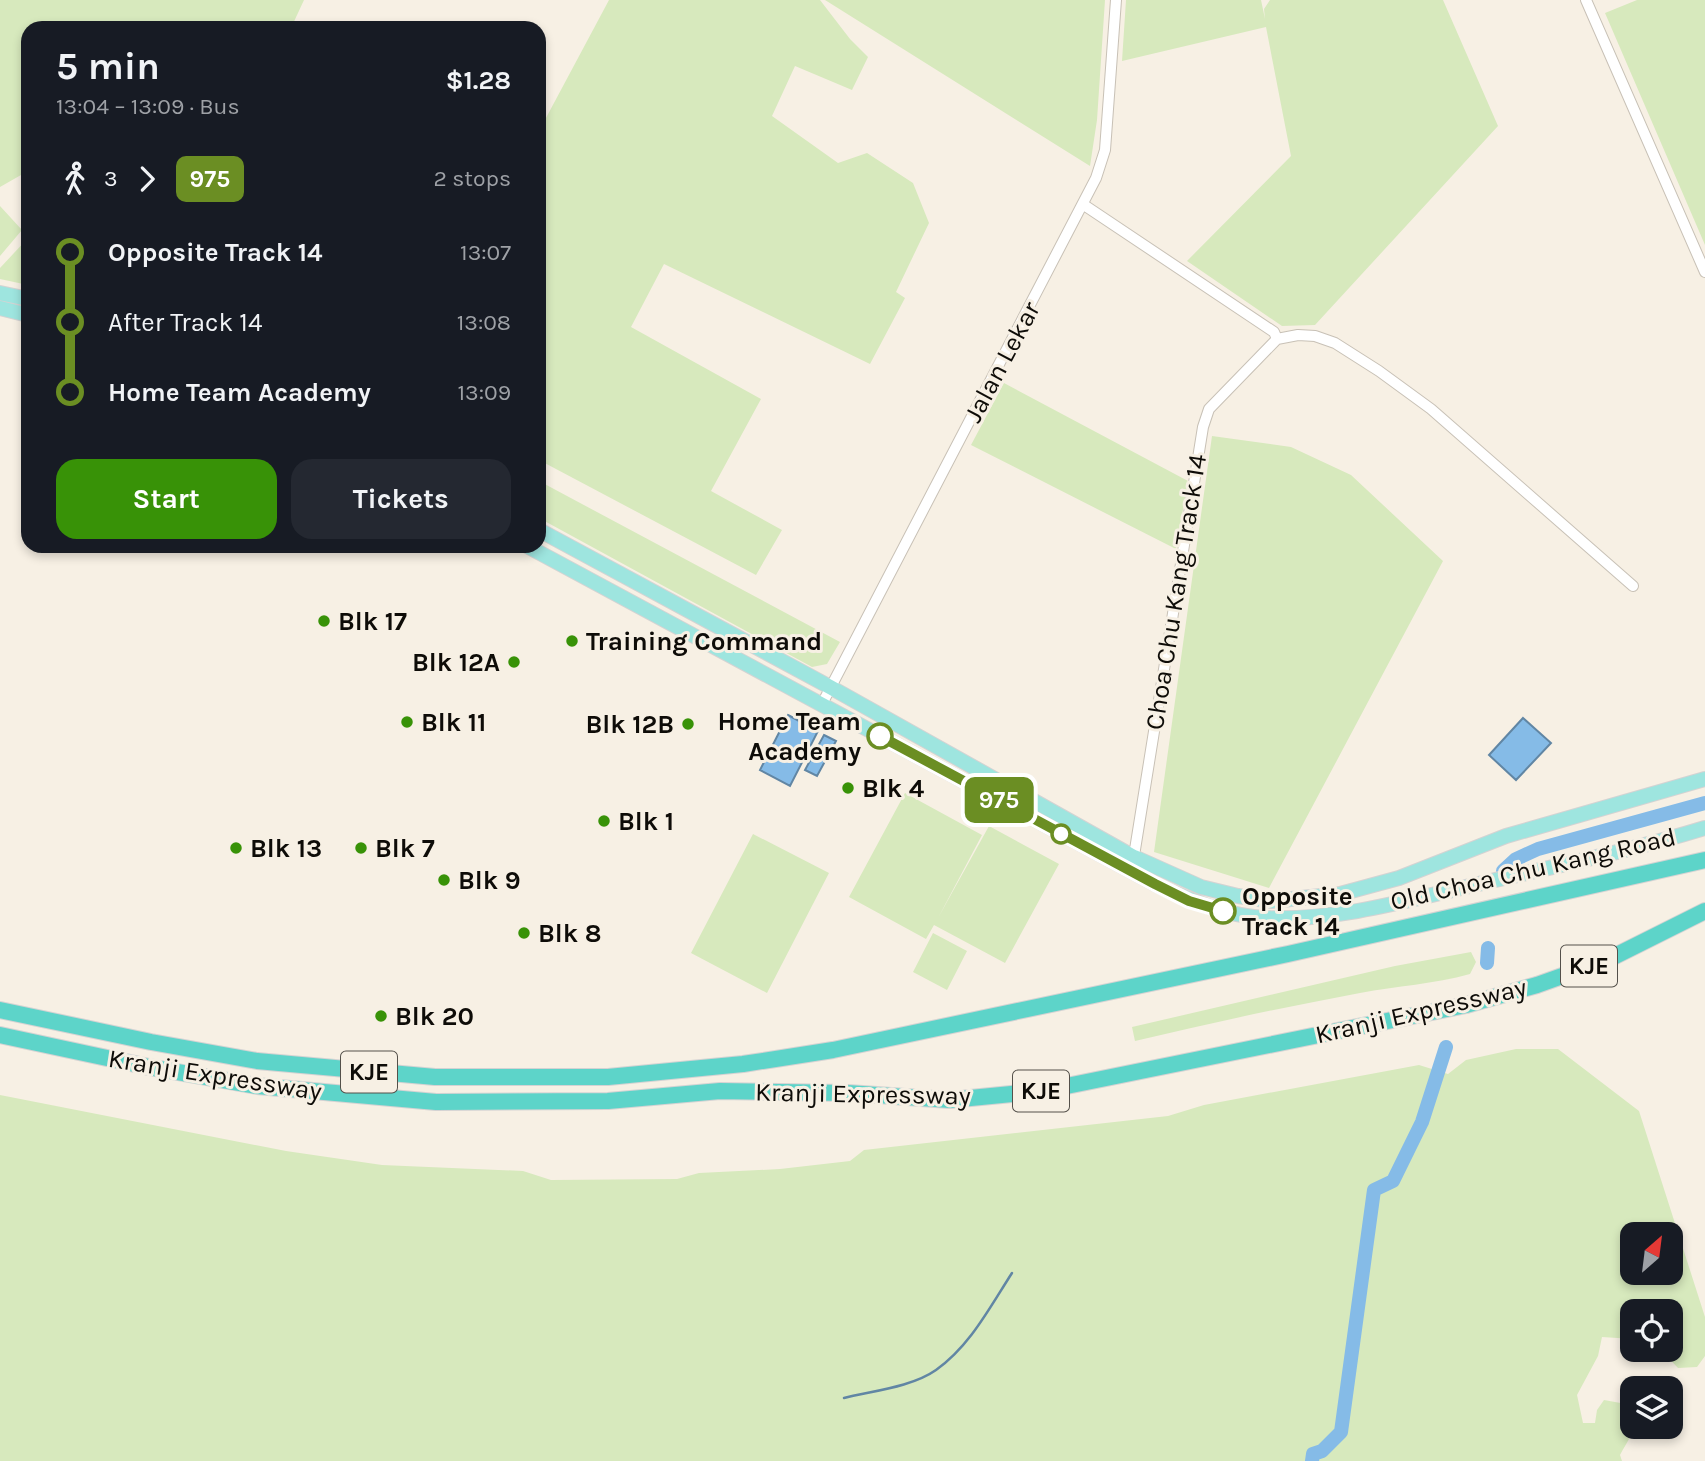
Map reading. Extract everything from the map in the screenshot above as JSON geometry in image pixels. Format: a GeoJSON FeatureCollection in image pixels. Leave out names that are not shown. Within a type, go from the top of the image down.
{"type":"FeatureCollection","features":[{"type":"Feature","properties":{"kind":"highway","name":"Kranji Expressway"},"geometry":{"type":"LineString","coordinates":[[0,1010],[257,1061],[435,1077],[608,1077],[743,1064],[833,1050],[1288,954],[1704,859]]}},
{"type":"Feature","properties":{"kind":"highway","name":"Kranji Expressway"},"geometry":{"type":"LineString","coordinates":[[0,1035],[149,1067],[257,1086],[436,1102],[608,1101],[720,1091],[848,1093],[950,1100],[1042,1091],[1466,1004],[1537,985],[1607,960],[1705,911]]}},
{"type":"Feature","properties":{"kind":"main road"},"geometry":{"type":"LineString","coordinates":[[0,293],[21,298]]}},
{"type":"Feature","properties":{"kind":"main road"},"geometry":{"type":"LineString","coordinates":[[0,308],[21,312]]}},
{"type":"Feature","properties":{"kind":"main road","name":"Old Choa Chu Kang Road"},"geometry":{"type":"LineString","coordinates":[[546,534],[831,687],[1132,864],[1189,901],[1229,912],[1265,918],[1326,915],[1568,863],[1705,828]]}},
{"type":"Feature","properties":{"kind":"main road"},"geometry":{"type":"LineString","coordinates":[[554,538],[551,547],[556,561]]}},
{"type":"Feature","properties":{"kind":"main road","name":"Old Choa Chu Kang Road"},"geometry":{"type":"LineString","coordinates":[[541,553],[822,704],[1132,864],[1201,887],[1272,901],[1340,894],[1399,878],[1506,835],[1705,779]]}},
{"type":"Feature","properties":{"kind":"main road"},"geometry":{"type":"LineString","coordinates":[[1399,878],[1409,887],[1409,899]]}},
{"type":"Feature","properties":{"kind":"street","name":"Jalan Lekar"},"geometry":{"type":"LineString","coordinates":[[822,704],[1096,178],[1105,150],[1116,0]]}},
{"type":"Feature","properties":{"kind":"street"},"geometry":{"type":"LineString","coordinates":[[1586,0],[1705,272]]}},
{"type":"Feature","properties":{"kind":"street"},"geometry":{"type":"LineString","coordinates":[[1084,205],[1274,332],[1277,339],[1298,335],[1315,336],[1335,343],[1380,371],[1431,409],[1633,586]]}},
{"type":"Feature","properties":{"kind":"street","name":"Choa Chu Kang Track 14"},"geometry":{"type":"LineString","coordinates":[[1132,864],[1203,427],[1209,409],[1277,339]]}},
{"type":"Feature","properties":{"kind":"green space"},"geometry":{"type":"Polygon","coordinates":[[[0,0],[304,0],[294,21],[21,21],[21,175],[0,187],[0,0]]]}},
{"type":"Feature","properties":{"kind":"green space"},"geometry":{"type":"Polygon","coordinates":[[[609,0],[820,0],[850,39],[868,57],[852,90],[795,66],[772,116],[838,163],[867,153],[913,183],[929,223],[896,292],[905,298],[870,364],[664,264],[631,327],[761,399],[711,491],[782,530],[756,575],[546,464],[546,118],[609,0]]]}},
{"type":"Feature","properties":{"kind":"green space"},"geometry":{"type":"Polygon","coordinates":[[[825,0],[1105,0],[1097,120],[1090,166],[825,0]]]}},
{"type":"Feature","properties":{"kind":"green space"},"geometry":{"type":"Polygon","coordinates":[[[1126,0],[1261,0],[1265,19],[1264,9],[1270,0],[1443,0],[1498,126],[1315,325],[1282,326],[1187,261],[1291,156],[1266,27],[1122,61],[1126,0]]]}},
{"type":"Feature","properties":{"kind":"green space"},"geometry":{"type":"Polygon","coordinates":[[[1637,0],[1705,0],[1705,245],[1605,13],[1637,0]]]}},
{"type":"Feature","properties":{"kind":"green space"},"geometry":{"type":"Polygon","coordinates":[[[0,206],[21,231],[0,256],[0,206]]]}},
{"type":"Feature","properties":{"kind":"green space"},"geometry":{"type":"Polygon","coordinates":[[[21,246],[21,284],[0,279],[0,268],[21,246]]]}},
{"type":"Feature","properties":{"kind":"green space"},"geometry":{"type":"Polygon","coordinates":[[[1004,383],[1188,481],[1176,549],[971,445],[1004,383]]]}},
{"type":"Feature","properties":{"kind":"green space"},"geometry":{"type":"Polygon","coordinates":[[[1212,436],[1291,447],[1351,475],[1443,561],[1269,888],[1154,852],[1212,436]]]}},
{"type":"Feature","properties":{"kind":"green space"},"geometry":{"type":"Polygon","coordinates":[[[546,485],[840,642],[827,664],[812,667],[546,522],[546,485]]]}},
{"type":"Feature","properties":{"kind":"green space"},"geometry":{"type":"Polygon","coordinates":[[[905,793],[982,835],[938,918],[989,826],[1059,864],[1005,963],[934,925],[926,939],[849,897],[905,793]]]}},
{"type":"Feature","properties":{"kind":"green space"},"geometry":{"type":"Polygon","coordinates":[[[753,834],[829,873],[767,993],[691,953],[753,834]]]}},
{"type":"Feature","properties":{"kind":"green space"},"geometry":{"type":"Polygon","coordinates":[[[933,933],[967,951],[947,990],[913,972],[933,933]]]}},
{"type":"Feature","properties":{"kind":"green space"},"geometry":{"type":"Polygon","coordinates":[[[1471,952],[1476,962],[1470,974],[1304,1004],[1135,1041],[1132,1027],[1395,966],[1471,952]]]}},
{"type":"Feature","properties":{"kind":"green space"},"geometry":{"type":"Polygon","coordinates":[[[1516,1049],[1558,1049],[1639,1111],[1675,1222],[1620,1222],[1620,1285],[1683,1285],[1684,1251],[1705,1317],[1705,1356],[1697,1367],[1678,1368],[1672,1362],[1683,1362],[1683,1299],[1620,1299],[1620,1338],[1602,1337],[1598,1356],[1577,1395],[1583,1423],[1595,1423],[1597,1410],[1604,1400],[1620,1403],[1620,1439],[1629,1439],[1620,1455],[1622,1461],[0,1461],[0,1095],[286,1151],[382,1165],[523,1171],[551,1180],[677,1179],[699,1173],[780,1169],[850,1161],[864,1150],[1168,1116],[1204,1105],[1419,1065],[1448,1074],[1466,1060],[1516,1049]]]}},
{"type":"Feature","properties":{"kind":"water"},"geometry":{"type":"Polygon","coordinates":[[[788,715],[818,731],[790,786],[760,770],[788,715]]]}},
{"type":"Feature","properties":{"kind":"water"},"geometry":{"type":"Polygon","coordinates":[[[1523,718],[1551,743],[1516,780],[1489,755],[1523,718]]]}},
{"type":"Feature","properties":{"kind":"water"},"geometry":{"type":"Polygon","coordinates":[[[824,735],[836,741],[817,776],[805,770],[824,735]]]}},
{"type":"Feature","properties":{"kind":"waterway"},"geometry":{"type":"LineString","coordinates":[[1503,871],[1516,859],[1538,849],[1705,803]]}},
{"type":"Feature","properties":{"kind":"waterway"},"geometry":{"type":"LineString","coordinates":[[1487,963],[1488,948]]}},
{"type":"Feature","properties":{"kind":"waterway"},"geometry":{"type":"LineString","coordinates":[[1312,1461],[1313,1454],[1322,1451],[1341,1432],[1374,1190],[1393,1181],[1422,1122],[1446,1047]]}},
{"type":"Feature","properties":{"kind":"waterway"},"geometry":{"type":"LineString","coordinates":[[844,1398],[915,1381],[936,1370],[969,1338],[1012,1273]]}},
{"type":"Feature","properties":{"kind":"bus line","name":"975"},"geometry":{"type":"LineString","coordinates":[[880,736],[1155,884],[1189,901],[1223,911]]}},
{"type":"Feature","properties":{"kind":"place","name":"Blk 17"},"geometry":{"type":"Point","coordinates":[324,621]}},
{"type":"Feature","properties":{"kind":"place","name":"Training Command"},"geometry":{"type":"Point","coordinates":[572,641]}},
{"type":"Feature","properties":{"kind":"place","name":"Blk 12A"},"geometry":{"type":"Point","coordinates":[514,662]}},
{"type":"Feature","properties":{"kind":"place","name":"Blk 11"},"geometry":{"type":"Point","coordinates":[407,722]}},
{"type":"Feature","properties":{"kind":"place","name":"Blk 12B"},"geometry":{"type":"Point","coordinates":[688,724]}},
{"type":"Feature","properties":{"kind":"place","name":"Home Team Academy"},"geometry":{"type":"Point","coordinates":[880,736]}},
{"type":"Feature","properties":{"kind":"place","name":"Blk 4"},"geometry":{"type":"Point","coordinates":[848,788]}},
{"type":"Feature","properties":{"kind":"place","name":"Blk 1"},"geometry":{"type":"Point","coordinates":[604,821]}},
{"type":"Feature","properties":{"kind":"place","name":"Blk 13"},"geometry":{"type":"Point","coordinates":[236,848]}},
{"type":"Feature","properties":{"kind":"place","name":"Blk 7"},"geometry":{"type":"Point","coordinates":[361,848]}},
{"type":"Feature","properties":{"kind":"place","name":"Blk 9"},"geometry":{"type":"Point","coordinates":[444,880]}},
{"type":"Feature","properties":{"kind":"place","name":"Opposite Track 14"},"geometry":{"type":"Point","coordinates":[1223,911]}},
{"type":"Feature","properties":{"kind":"place","name":"Blk 8"},"geometry":{"type":"Point","coordinates":[524,933]}},
{"type":"Feature","properties":{"kind":"place","name":"Blk 20"},"geometry":{"type":"Point","coordinates":[381,1016]}}]}
